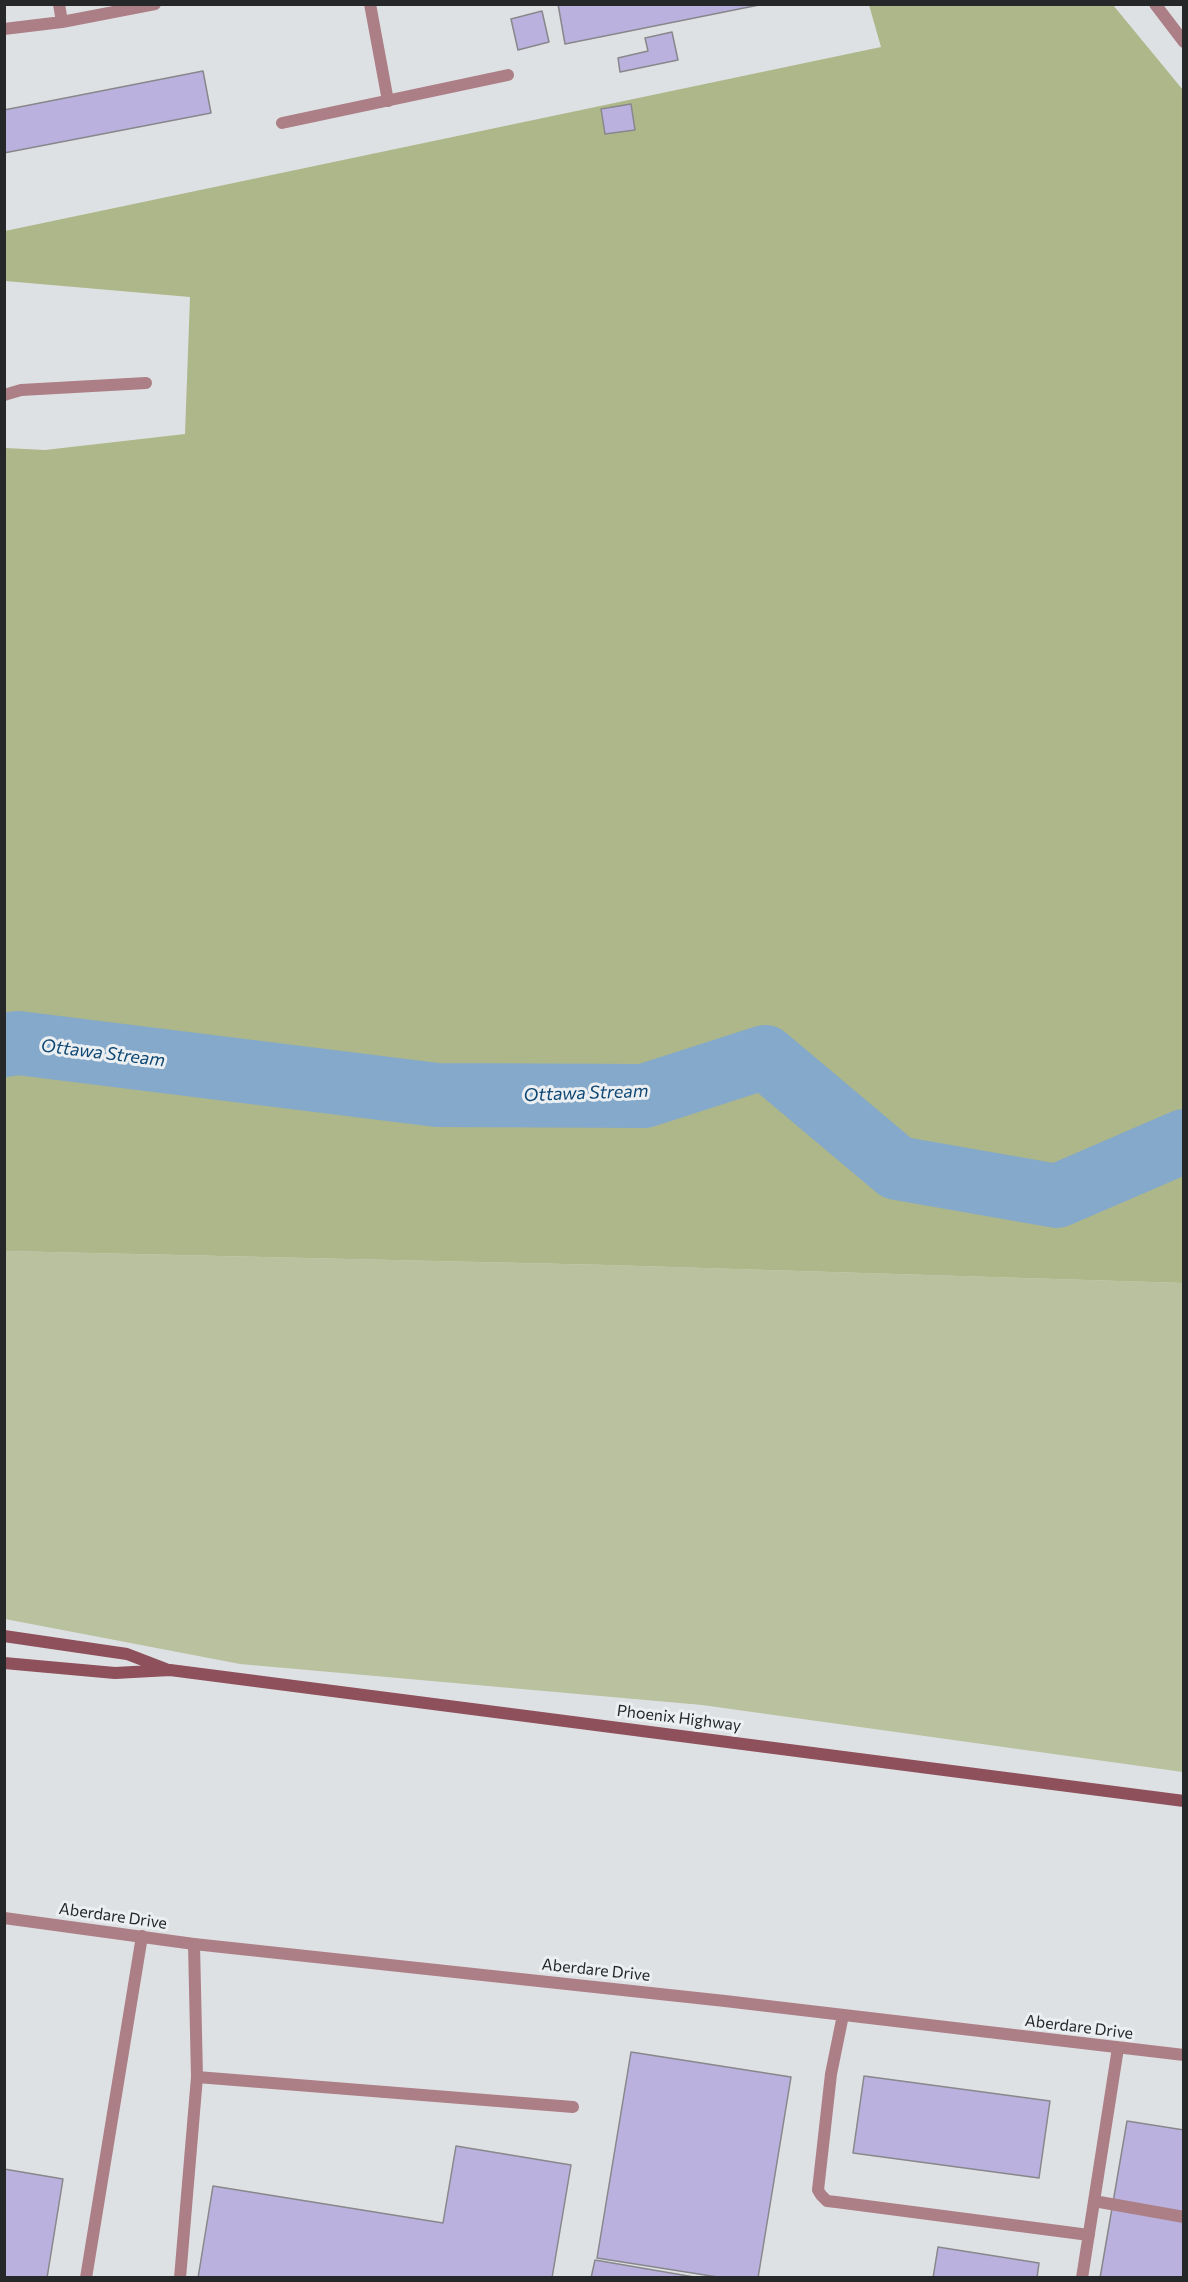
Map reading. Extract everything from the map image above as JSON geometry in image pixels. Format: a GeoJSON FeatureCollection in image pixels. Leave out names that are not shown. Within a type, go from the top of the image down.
{"type":"FeatureCollection","features":[{"type":"Feature","properties":{"kind":"main road","name":"Phoenix Highway"},"geometry":{"type":"LineString","coordinates":[[4,1636],[127,1654],[170,1670]]}},
{"type":"Feature","properties":{"kind":"main road","name":"Phoenix Highway"},"geometry":{"type":"LineString","coordinates":[[4,1663],[115,1673],[170,1670],[1184,1800]]}},
{"type":"Feature","properties":{"kind":"street"},"geometry":{"type":"LineString","coordinates":[[59,4],[62,22]]}},
{"type":"Feature","properties":{"kind":"street"},"geometry":{"type":"LineString","coordinates":[[4,29],[62,22],[155,4]]}},
{"type":"Feature","properties":{"kind":"street"},"geometry":{"type":"LineString","coordinates":[[370,4],[388,101]]}},
{"type":"Feature","properties":{"kind":"street"},"geometry":{"type":"LineString","coordinates":[[1155,4],[1184,42]]}},
{"type":"Feature","properties":{"kind":"street"},"geometry":{"type":"LineString","coordinates":[[282,123],[508,75]]}},
{"type":"Feature","properties":{"kind":"street"},"geometry":{"type":"LineString","coordinates":[[4,394],[21,390],[146,383]]}},
{"type":"Feature","properties":{"kind":"street","name":"Aberdare Drive"},"geometry":{"type":"LineString","coordinates":[[4,1918],[194,1944],[1184,2055]]}},
{"type":"Feature","properties":{"kind":"street"},"geometry":{"type":"LineString","coordinates":[[86,2277],[142,1936]]}},
{"type":"Feature","properties":{"kind":"street"},"geometry":{"type":"LineString","coordinates":[[180,2277],[197,2077],[194,1944]]}},
{"type":"Feature","properties":{"kind":"street"},"geometry":{"type":"LineString","coordinates":[[843,2015],[831,2074],[818,2190],[820,2195],[827,2201],[1089,2235]]}},
{"type":"Feature","properties":{"kind":"street"},"geometry":{"type":"LineString","coordinates":[[1082,2277],[1118,2048]]}},
{"type":"Feature","properties":{"kind":"street"},"geometry":{"type":"LineString","coordinates":[[197,2077],[573,2107]]}},
{"type":"Feature","properties":{"kind":"street"},"geometry":{"type":"LineString","coordinates":[[1094,2201],[1184,2217]]}},
{"type":"Feature","properties":{"kind":"green space"},"geometry":{"type":"Polygon","coordinates":[[[869,5],[1113,5],[1183,90],[1183,1283],[607,1265],[5,1251],[5,448],[45,450],[185,434],[190,297],[5,281],[5,231],[881,47],[869,5]]]}},
{"type":"Feature","properties":{"kind":"green space"},"geometry":{"type":"Polygon","coordinates":[[[5,1251],[607,1265],[1183,1283],[1183,1772],[702,1705],[240,1664],[5,1619],[5,1251]]]}},
{"type":"Feature","properties":{"kind":"building"},"geometry":{"type":"Polygon","coordinates":[[[558,4],[764,4],[565,44],[558,4]]]}},
{"type":"Feature","properties":{"kind":"building"},"geometry":{"type":"Polygon","coordinates":[[[542,11],[549,42],[518,50],[511,19],[542,11]]]}},
{"type":"Feature","properties":{"kind":"building"},"geometry":{"type":"Polygon","coordinates":[[[672,32],[678,60],[620,72],[618,58],[648,51],[645,38],[672,32]]]}},
{"type":"Feature","properties":{"kind":"building"},"geometry":{"type":"Polygon","coordinates":[[[203,71],[211,113],[4,153],[4,110],[203,71]]]}},
{"type":"Feature","properties":{"kind":"building"},"geometry":{"type":"Polygon","coordinates":[[[631,104],[635,130],[605,134],[601,109],[631,104]]]}},
{"type":"Feature","properties":{"kind":"building"},"geometry":{"type":"Polygon","coordinates":[[[631,2052],[791,2077],[758,2278],[724,2278],[597,2258],[631,2052]]]}},
{"type":"Feature","properties":{"kind":"building"},"geometry":{"type":"Polygon","coordinates":[[[864,2076],[1050,2101],[1039,2178],[853,2153],[864,2076]]]}},
{"type":"Feature","properties":{"kind":"building"},"geometry":{"type":"Polygon","coordinates":[[[1127,2121],[1184,2130],[1184,2278],[1100,2278],[1127,2121]]]}},
{"type":"Feature","properties":{"kind":"building"},"geometry":{"type":"Polygon","coordinates":[[[456,2146],[571,2165],[552,2278],[198,2278],[213,2186],[443,2223],[456,2146]]]}},
{"type":"Feature","properties":{"kind":"building"},"geometry":{"type":"Polygon","coordinates":[[[4,2169],[63,2179],[47,2278],[4,2278],[4,2169]]]}},
{"type":"Feature","properties":{"kind":"building"},"geometry":{"type":"Polygon","coordinates":[[[938,2247],[1039,2263],[1037,2278],[933,2278],[938,2247]]]}},
{"type":"Feature","properties":{"kind":"building"},"geometry":{"type":"Polygon","coordinates":[[[595,2260],[700,2278],[591,2278],[595,2260]]]}},
{"type":"Feature","properties":{"kind":"waterway","name":"Ottawa Stream"},"geometry":{"type":"LineString","coordinates":[[4,1045],[18,1043],[437,1095],[644,1096],[765,1057],[897,1168],[1057,1196],[1184,1141]]}}]}
